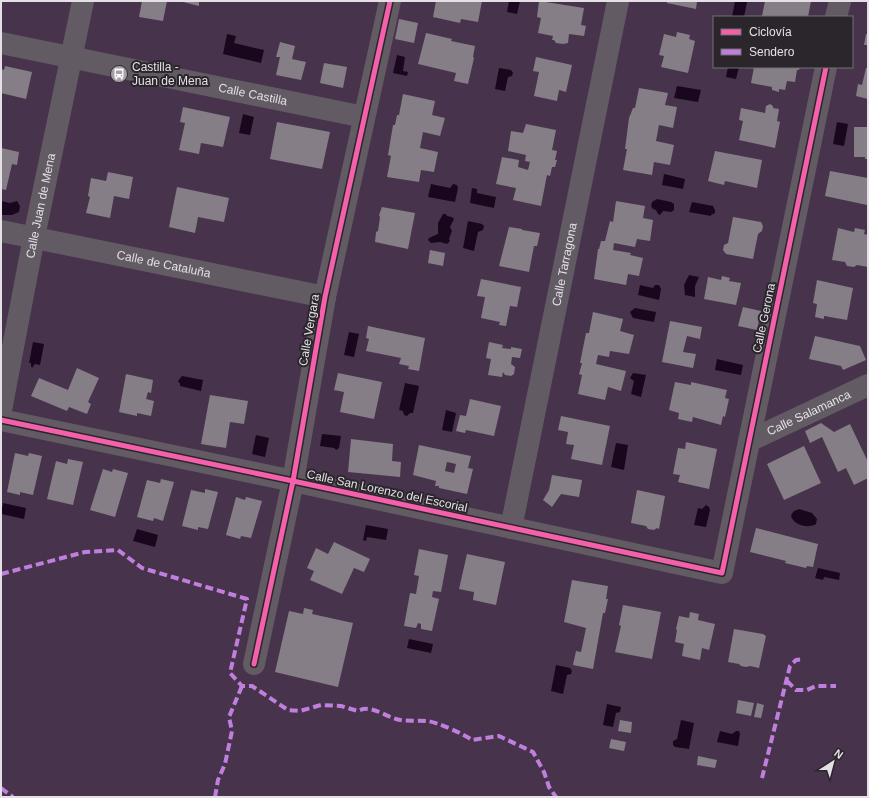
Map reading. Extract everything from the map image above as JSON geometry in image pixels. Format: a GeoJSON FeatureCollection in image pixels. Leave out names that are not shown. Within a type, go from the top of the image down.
{"type":"FeatureCollection","features":[{"type":"Feature","properties":{"kind":"street","name":"Calle Juan de Mena"},"geometry":{"type":"LineString","coordinates":[[1,410],[34,237],[83,1]]}},
{"type":"Feature","properties":{"kind":"street","name":"Calle Vergara"},"geometry":{"type":"LineString","coordinates":[[254,664],[293,481],[325,297],[390,1]]}},
{"type":"Feature","properties":{"kind":"street","name":"Calle Tarragona"},"geometry":{"type":"LineString","coordinates":[[510,528],[618,1]]}},
{"type":"Feature","properties":{"kind":"street"},"geometry":{"type":"LineString","coordinates":[[836,16],[840,1]]}},
{"type":"Feature","properties":{"kind":"street","name":"Calle Castilla"},"geometry":{"type":"LineString","coordinates":[[1,43],[364,116]]}},
{"type":"Feature","properties":{"kind":"street","name":"Calle Gerona"},"geometry":{"type":"LineString","coordinates":[[722,573],[826,68]]}},
{"type":"Feature","properties":{"kind":"street","name":"Calle de Cataluña"},"geometry":{"type":"LineString","coordinates":[[1,231],[325,297]]}},
{"type":"Feature","properties":{"kind":"street","name":"Calle Salamanca"},"geometry":{"type":"LineString","coordinates":[[749,442],[868,385]]}},
{"type":"Feature","properties":{"kind":"street","name":"Calle San Lorenzo del Escorial"},"geometry":{"type":"LineString","coordinates":[[1,420],[722,573]]}},
{"type":"Feature","properties":{"kind":"shaded area"},"geometry":{"type":"Polygon","coordinates":[[[1,1],[868,1],[868,797],[1,797],[1,1]]]}},
{"type":"Feature","properties":{"kind":"shaded area"},"geometry":{"type":"Polygon","coordinates":[[[509,1],[520,1],[517,14],[507,12],[509,1]]]}},
{"type":"Feature","properties":{"kind":"shaded area"},"geometry":{"type":"Polygon","coordinates":[[[735,1],[747,2],[744,16],[732,16],[735,1]]]}},
{"type":"Feature","properties":{"kind":"shaded area"},"geometry":{"type":"Polygon","coordinates":[[[227,34],[236,36],[234,43],[264,50],[261,63],[223,54],[227,34]]]}},
{"type":"Feature","properties":{"kind":"shaded area"},"geometry":{"type":"Polygon","coordinates":[[[397,55],[405,57],[403,71],[408,72],[407,76],[393,73],[397,55]]]}},
{"type":"Feature","properties":{"kind":"shaded area"},"geometry":{"type":"Polygon","coordinates":[[[499,68],[511,70],[513,73],[512,76],[508,77],[505,91],[495,89],[499,68]]]}},
{"type":"Feature","properties":{"kind":"shaded area"},"geometry":{"type":"Polygon","coordinates":[[[728,68],[739,68],[736,79],[726,77],[728,68]]]}},
{"type":"Feature","properties":{"kind":"shaded area"},"geometry":{"type":"Polygon","coordinates":[[[677,86],[701,90],[698,102],[674,98],[677,86]]]}},
{"type":"Feature","properties":{"kind":"shaded area"},"geometry":{"type":"Polygon","coordinates":[[[243,114],[254,117],[250,135],[239,133],[243,114]]]}},
{"type":"Feature","properties":{"kind":"shaded area"},"geometry":{"type":"Polygon","coordinates":[[[837,122],[848,124],[844,146],[833,144],[837,122]]]}},
{"type":"Feature","properties":{"kind":"shaded area"},"geometry":{"type":"Polygon","coordinates":[[[664,174],[685,179],[683,189],[662,185],[664,174]]]}},
{"type":"Feature","properties":{"kind":"shaded area"},"geometry":{"type":"Polygon","coordinates":[[[431,184],[450,188],[453,184],[457,185],[458,188],[455,202],[428,197],[431,184]]]}},
{"type":"Feature","properties":{"kind":"shaded area"},"geometry":{"type":"Polygon","coordinates":[[[472,188],[477,189],[477,193],[496,197],[494,208],[470,203],[472,188]]]}},
{"type":"Feature","properties":{"kind":"shaded area"},"geometry":{"type":"Polygon","coordinates":[[[657,199],[671,202],[674,204],[674,210],[671,212],[663,211],[660,215],[658,214],[651,206],[652,202],[657,199]]]}},
{"type":"Feature","properties":{"kind":"shaded area"},"geometry":{"type":"Polygon","coordinates":[[[1,201],[10,203],[17,201],[20,206],[19,212],[12,215],[1,215],[1,201]]]}},
{"type":"Feature","properties":{"kind":"shaded area"},"geometry":{"type":"Polygon","coordinates":[[[692,202],[713,206],[715,213],[711,216],[689,212],[692,202]]]}},
{"type":"Feature","properties":{"kind":"shaded area"},"geometry":{"type":"Polygon","coordinates":[[[443,214],[446,214],[454,219],[450,227],[452,231],[449,239],[450,241],[447,244],[440,242],[431,243],[428,240],[429,238],[438,234],[438,223],[443,214]]]}},
{"type":"Feature","properties":{"kind":"shaded area"},"geometry":{"type":"Polygon","coordinates":[[[468,221],[482,224],[484,226],[483,230],[478,232],[474,251],[463,248],[468,221]]]}},
{"type":"Feature","properties":{"kind":"shaded area"},"geometry":{"type":"Polygon","coordinates":[[[689,275],[699,277],[695,286],[695,297],[685,295],[684,285],[689,275]]]}},
{"type":"Feature","properties":{"kind":"shaded area"},"geometry":{"type":"Polygon","coordinates":[[[640,285],[653,288],[655,285],[659,285],[661,289],[659,300],[638,295],[640,285]]]}},
{"type":"Feature","properties":{"kind":"shaded area"},"geometry":{"type":"Polygon","coordinates":[[[635,308],[656,312],[654,322],[633,318],[630,312],[635,308]]]}},
{"type":"Feature","properties":{"kind":"shaded area"},"geometry":{"type":"Polygon","coordinates":[[[349,332],[359,334],[354,357],[344,355],[349,332]]]}},
{"type":"Feature","properties":{"kind":"shaded area"},"geometry":{"type":"Polygon","coordinates":[[[33,342],[44,344],[40,365],[35,364],[32,368],[31,363],[29,363],[33,342]]]}},
{"type":"Feature","properties":{"kind":"shaded area"},"geometry":{"type":"Polygon","coordinates":[[[717,359],[743,365],[741,375],[715,370],[717,359]]]}},
{"type":"Feature","properties":{"kind":"shaded area"},"geometry":{"type":"Polygon","coordinates":[[[633,373],[646,375],[641,397],[631,394],[634,381],[630,378],[633,373]]]}},
{"type":"Feature","properties":{"kind":"shaded area"},"geometry":{"type":"Polygon","coordinates":[[[182,376],[203,380],[201,391],[180,386],[178,381],[182,376]]]}},
{"type":"Feature","properties":{"kind":"shaded area"},"geometry":{"type":"Polygon","coordinates":[[[405,383],[419,386],[413,413],[410,413],[407,416],[404,415],[403,411],[399,410],[405,383]]]}},
{"type":"Feature","properties":{"kind":"shaded area"},"geometry":{"type":"Polygon","coordinates":[[[446,410],[456,413],[452,432],[442,430],[446,410]]]}},
{"type":"Feature","properties":{"kind":"shaded area"},"geometry":{"type":"Polygon","coordinates":[[[322,434],[341,436],[339,448],[336,450],[334,448],[320,446],[322,434]]]}},
{"type":"Feature","properties":{"kind":"shaded area"},"geometry":{"type":"Polygon","coordinates":[[[256,435],[269,438],[265,457],[252,454],[256,435]]]}},
{"type":"Feature","properties":{"kind":"shaded area"},"geometry":{"type":"Polygon","coordinates":[[[616,443],[628,445],[624,470],[611,467],[616,443]]]}},
{"type":"Feature","properties":{"kind":"shaded area"},"geometry":{"type":"Polygon","coordinates":[[[3,503],[26,508],[24,519],[1,514],[3,503]]]}},
{"type":"Feature","properties":{"kind":"shaded area"},"geometry":{"type":"Polygon","coordinates":[[[706,505],[710,510],[706,527],[694,525],[698,508],[702,509],[706,505]]]}},
{"type":"Feature","properties":{"kind":"shaded area"},"geometry":{"type":"Polygon","coordinates":[[[799,509],[812,513],[817,519],[816,524],[805,526],[794,521],[791,515],[794,511],[799,509]]]}},
{"type":"Feature","properties":{"kind":"shaded area"},"geometry":{"type":"Polygon","coordinates":[[[366,525],[388,529],[386,540],[367,537],[366,541],[363,540],[366,525]]]}},
{"type":"Feature","properties":{"kind":"shaded area"},"geometry":{"type":"Polygon","coordinates":[[[137,529],[158,535],[155,547],[133,541],[137,529]]]}},
{"type":"Feature","properties":{"kind":"shaded area"},"geometry":{"type":"Polygon","coordinates":[[[818,568],[840,573],[839,580],[824,577],[823,580],[815,578],[818,568]]]}},
{"type":"Feature","properties":{"kind":"shaded area"},"geometry":{"type":"Polygon","coordinates":[[[409,639],[433,644],[431,653],[407,648],[409,639]]]}},
{"type":"Feature","properties":{"kind":"shaded area"},"geometry":{"type":"Polygon","coordinates":[[[556,665],[570,668],[572,671],[571,674],[567,675],[563,694],[551,691],[556,665]]]}},
{"type":"Feature","properties":{"kind":"shaded area"},"geometry":{"type":"Polygon","coordinates":[[[607,704],[621,707],[620,712],[616,713],[613,727],[603,725],[607,704]]]}},
{"type":"Feature","properties":{"kind":"shaded area"},"geometry":{"type":"Polygon","coordinates":[[[681,720],[694,723],[689,749],[675,747],[673,745],[673,741],[677,739],[681,720]]]}},
{"type":"Feature","properties":{"kind":"shaded area"},"geometry":{"type":"Polygon","coordinates":[[[720,731],[732,734],[739,731],[738,746],[717,742],[720,731]]]}},
{"type":"Feature","properties":{"kind":"building"},"geometry":{"type":"Polygon","coordinates":[[[142,1],[167,1],[163,21],[139,17],[142,1]]]}},
{"type":"Feature","properties":{"kind":"building"},"geometry":{"type":"Polygon","coordinates":[[[179,1],[199,1],[199,6],[179,1]]]}},
{"type":"Feature","properties":{"kind":"building"},"geometry":{"type":"Polygon","coordinates":[[[436,1],[482,1],[478,22],[461,19],[460,23],[433,17],[436,1]]]}},
{"type":"Feature","properties":{"kind":"building"},"geometry":{"type":"Polygon","coordinates":[[[539,1],[584,8],[581,25],[586,26],[584,36],[569,34],[568,43],[563,44],[556,43],[552,40],[553,36],[538,33],[541,18],[537,17],[539,1]]]}},
{"type":"Feature","properties":{"kind":"building"},"geometry":{"type":"Polygon","coordinates":[[[667,1],[697,1],[696,9],[667,3],[667,1]]]}},
{"type":"Feature","properties":{"kind":"building"},"geometry":{"type":"Polygon","coordinates":[[[765,1],[811,1],[808,16],[762,16],[765,1]]]}},
{"type":"Feature","properties":{"kind":"building"},"geometry":{"type":"Polygon","coordinates":[[[399,19],[418,23],[414,43],[395,39],[399,19]]]}},
{"type":"Feature","properties":{"kind":"building"},"geometry":{"type":"Polygon","coordinates":[[[677,32],[690,35],[689,39],[695,41],[688,73],[661,67],[664,56],[659,55],[664,34],[676,37],[677,32]]]}},
{"type":"Feature","properties":{"kind":"building"},"geometry":{"type":"Polygon","coordinates":[[[426,33],[452,39],[451,41],[475,46],[468,84],[454,81],[456,73],[418,64],[426,33]]]}},
{"type":"Feature","properties":{"kind":"building"},"geometry":{"type":"Polygon","coordinates":[[[866,34],[868,34],[868,45],[864,45],[866,34]]]}},
{"type":"Feature","properties":{"kind":"building"},"geometry":{"type":"Polygon","coordinates":[[[280,42],[295,46],[292,59],[306,62],[301,80],[276,75],[280,57],[276,57],[280,42]]]}},
{"type":"Feature","properties":{"kind":"building"},"geometry":{"type":"Polygon","coordinates":[[[536,57],[572,65],[566,92],[559,90],[557,101],[534,96],[539,72],[533,71],[536,57]]]}},
{"type":"Feature","properties":{"kind":"building"},"geometry":{"type":"Polygon","coordinates":[[[324,63],[347,67],[343,88],[320,83],[324,63]]]}},
{"type":"Feature","properties":{"kind":"building"},"geometry":{"type":"Polygon","coordinates":[[[5,66],[32,72],[26,99],[1,93],[1,69],[4,70],[5,66]]]}},
{"type":"Feature","properties":{"kind":"building"},"geometry":{"type":"Polygon","coordinates":[[[754,68],[800,68],[799,70],[797,70],[795,82],[787,81],[785,90],[779,89],[779,92],[772,90],[772,87],[751,83],[754,68]]]}},
{"type":"Feature","properties":{"kind":"building"},"geometry":{"type":"Polygon","coordinates":[[[866,68],[868,68],[868,99],[856,96],[858,84],[862,85],[866,68]]]}},
{"type":"Feature","properties":{"kind":"building"},"geometry":{"type":"Polygon","coordinates":[[[639,88],[668,93],[665,105],[677,107],[673,128],[659,125],[656,141],[674,145],[670,165],[654,162],[652,175],[623,170],[627,149],[625,149],[629,118],[633,108],[635,108],[639,88]]]}},
{"type":"Feature","properties":{"kind":"building"},"geometry":{"type":"Polygon","coordinates":[[[403,94],[435,101],[432,115],[445,118],[440,136],[423,132],[420,148],[438,152],[434,172],[421,170],[419,182],[387,177],[391,156],[388,155],[393,125],[395,125],[397,115],[399,115],[403,94]]]}},
{"type":"Feature","properties":{"kind":"building"},"geometry":{"type":"Polygon","coordinates":[[[770,104],[773,108],[779,109],[777,121],[780,122],[775,148],[739,140],[743,121],[739,120],[741,108],[765,113],[766,106],[770,104]]]}},
{"type":"Feature","properties":{"kind":"building"},"geometry":{"type":"Polygon","coordinates":[[[183,107],[230,117],[223,147],[201,143],[199,154],[179,150],[185,123],[180,122],[183,107]]]}},
{"type":"Feature","properties":{"kind":"building"},"geometry":{"type":"Polygon","coordinates":[[[277,122],[330,132],[322,169],[270,159],[277,122]]]}},
{"type":"Feature","properties":{"kind":"building"},"geometry":{"type":"Polygon","coordinates":[[[526,124],[556,130],[552,150],[557,151],[555,160],[557,160],[555,167],[552,167],[550,176],[547,175],[541,206],[513,200],[516,188],[496,184],[502,157],[519,160],[518,167],[528,170],[530,162],[525,161],[526,155],[508,151],[511,131],[523,133],[526,124]]]}},
{"type":"Feature","properties":{"kind":"building"},"geometry":{"type":"Polygon","coordinates":[[[854,127],[868,127],[868,159],[865,159],[865,157],[854,157],[854,127]]]}},
{"type":"Feature","properties":{"kind":"building"},"geometry":{"type":"Polygon","coordinates":[[[1,148],[19,152],[17,165],[12,164],[6,190],[1,189],[1,148]]]}},
{"type":"Feature","properties":{"kind":"building"},"geometry":{"type":"Polygon","coordinates":[[[715,151],[762,160],[757,188],[725,181],[724,185],[708,181],[715,151]]]}},
{"type":"Feature","properties":{"kind":"building"},"geometry":{"type":"Polygon","coordinates":[[[830,171],[868,178],[867,205],[825,196],[830,171]]]}},
{"type":"Feature","properties":{"kind":"building"},"geometry":{"type":"Polygon","coordinates":[[[108,172],[133,177],[129,199],[114,196],[110,218],[86,213],[90,197],[88,196],[91,178],[106,181],[108,172]]]}},
{"type":"Feature","properties":{"kind":"building"},"geometry":{"type":"Polygon","coordinates":[[[177,187],[229,198],[224,222],[198,217],[195,233],[169,227],[177,187]]]}},
{"type":"Feature","properties":{"kind":"building"},"geometry":{"type":"Polygon","coordinates":[[[616,201],[645,206],[643,218],[653,220],[650,241],[637,239],[635,247],[614,243],[613,250],[631,253],[630,255],[643,258],[639,276],[628,274],[626,285],[594,279],[598,249],[601,241],[605,241],[610,221],[613,222],[616,201]]]}},
{"type":"Feature","properties":{"kind":"building"},"geometry":{"type":"Polygon","coordinates":[[[382,207],[415,213],[408,249],[375,242],[376,232],[378,231],[379,215],[382,207]]]}},
{"type":"Feature","properties":{"kind":"building"},"geometry":{"type":"Polygon","coordinates":[[[733,217],[761,222],[763,226],[762,231],[758,234],[753,259],[726,254],[723,250],[724,245],[728,243],[733,217]]]}},
{"type":"Feature","properties":{"kind":"building"},"geometry":{"type":"Polygon","coordinates":[[[509,227],[540,233],[537,246],[534,246],[529,272],[499,266],[509,227]]]}},
{"type":"Feature","properties":{"kind":"building"},"geometry":{"type":"Polygon","coordinates":[[[838,228],[854,232],[855,228],[865,230],[864,234],[868,235],[868,267],[857,265],[854,267],[847,266],[845,262],[832,260],[838,228]]]}},
{"type":"Feature","properties":{"kind":"building"},"geometry":{"type":"Polygon","coordinates":[[[430,250],[445,253],[443,266],[428,263],[430,250]]]}},
{"type":"Feature","properties":{"kind":"building"},"geometry":{"type":"Polygon","coordinates":[[[722,276],[730,278],[729,281],[741,283],[736,305],[704,299],[708,277],[721,280],[722,276]]]}},
{"type":"Feature","properties":{"kind":"building"},"geometry":{"type":"Polygon","coordinates":[[[481,279],[521,287],[517,307],[510,306],[506,326],[499,325],[500,322],[481,318],[485,297],[477,296],[481,279]]]}},
{"type":"Feature","properties":{"kind":"building"},"geometry":{"type":"Polygon","coordinates":[[[817,280],[853,288],[847,320],[824,316],[824,319],[815,317],[817,304],[813,303],[817,280]]]}},
{"type":"Feature","properties":{"kind":"building"},"geometry":{"type":"Polygon","coordinates":[[[743,307],[761,311],[757,330],[738,326],[743,307]]]}},
{"type":"Feature","properties":{"kind":"building"},"geometry":{"type":"Polygon","coordinates":[[[593,312],[623,319],[620,331],[634,335],[629,354],[610,351],[609,357],[598,355],[596,364],[626,371],[621,391],[608,387],[605,400],[578,394],[582,375],[579,374],[582,363],[580,363],[586,333],[589,333],[593,312]]]}},
{"type":"Feature","properties":{"kind":"building"},"geometry":{"type":"Polygon","coordinates":[[[670,321],[702,327],[700,339],[687,336],[683,352],[696,354],[693,368],[662,362],[670,321]]]}},
{"type":"Feature","properties":{"kind":"building"},"geometry":{"type":"Polygon","coordinates":[[[368,326],[425,338],[419,371],[408,369],[409,366],[399,364],[401,358],[366,351],[369,339],[366,338],[368,326]]]}},
{"type":"Feature","properties":{"kind":"building"},"geometry":{"type":"Polygon","coordinates":[[[815,336],[860,346],[866,360],[843,370],[841,366],[809,359],[815,336]]]}},
{"type":"Feature","properties":{"kind":"building"},"geometry":{"type":"Polygon","coordinates":[[[489,342],[503,345],[502,348],[511,349],[511,347],[522,349],[520,358],[512,357],[511,364],[515,367],[514,374],[511,376],[505,375],[503,372],[502,377],[488,375],[491,359],[486,358],[489,342]]]}},
{"type":"Feature","properties":{"kind":"building"},"geometry":{"type":"Polygon","coordinates":[[[77,368],[99,378],[88,402],[91,404],[87,414],[69,407],[67,411],[31,396],[39,378],[68,390],[77,368]]]}},
{"type":"Feature","properties":{"kind":"building"},"geometry":{"type":"Polygon","coordinates":[[[338,373],[382,382],[374,419],[340,412],[344,392],[334,390],[338,373]]]}},
{"type":"Feature","properties":{"kind":"building"},"geometry":{"type":"Polygon","coordinates":[[[126,374],[153,380],[151,393],[148,392],[146,399],[154,401],[151,416],[137,413],[137,416],[119,412],[126,374]]]}},
{"type":"Feature","properties":{"kind":"building"},"geometry":{"type":"Polygon","coordinates":[[[675,382],[691,385],[691,382],[727,390],[725,398],[729,399],[725,417],[723,416],[721,425],[693,417],[692,422],[678,419],[679,413],[669,410],[675,382]]]}},
{"type":"Feature","properties":{"kind":"building"},"geometry":{"type":"Polygon","coordinates":[[[210,395],[248,401],[244,424],[230,422],[226,448],[201,444],[210,395]]]}},
{"type":"Feature","properties":{"kind":"building"},"geometry":{"type":"Polygon","coordinates":[[[470,399],[501,406],[494,436],[466,430],[465,433],[456,431],[460,415],[466,416],[470,399]]]}},
{"type":"Feature","properties":{"kind":"building"},"geometry":{"type":"Polygon","coordinates":[[[561,416],[610,426],[602,465],[571,459],[574,445],[566,444],[568,432],[558,430],[561,416]]]}},
{"type":"Feature","properties":{"kind":"building"},"geometry":{"type":"Polygon","coordinates":[[[821,423],[834,432],[850,424],[868,462],[868,478],[854,485],[846,468],[838,472],[822,437],[810,443],[805,431],[821,423]]]}},
{"type":"Feature","properties":{"kind":"building"},"geometry":{"type":"Polygon","coordinates":[[[351,439],[393,444],[392,461],[401,462],[400,477],[348,472],[351,439]]]}},
{"type":"Feature","properties":{"kind":"building"},"geometry":{"type":"Polygon","coordinates":[[[686,442],[717,449],[709,489],[678,482],[680,475],[673,474],[678,448],[685,449],[686,442]]]}},
{"type":"Feature","properties":{"kind":"building"},"geometry":{"type":"Polygon","coordinates":[[[419,445],[471,456],[468,468],[473,469],[467,494],[439,488],[439,486],[435,486],[436,481],[413,475],[419,445]],[[447,462],[445,471],[454,473],[456,464],[447,462]]]}},
{"type":"Feature","properties":{"kind":"building"},"geometry":{"type":"Polygon","coordinates":[[[804,446],[821,483],[784,500],[767,464],[804,446]]]}},
{"type":"Feature","properties":{"kind":"building"},"geometry":{"type":"Polygon","coordinates":[[[15,453],[28,456],[29,453],[42,456],[33,495],[20,492],[20,495],[7,492],[15,453]]]}},
{"type":"Feature","properties":{"kind":"building"},"geometry":{"type":"Polygon","coordinates":[[[68,459],[83,462],[73,505],[47,499],[56,461],[67,464],[68,459]]]}},
{"type":"Feature","properties":{"kind":"building"},"geometry":{"type":"Polygon","coordinates":[[[103,469],[112,472],[113,469],[128,473],[115,517],[90,510],[103,469]]]}},
{"type":"Feature","properties":{"kind":"building"},"geometry":{"type":"Polygon","coordinates":[[[552,475],[582,480],[579,497],[561,494],[552,507],[543,500],[549,490],[552,475]]]}},
{"type":"Feature","properties":{"kind":"building"},"geometry":{"type":"Polygon","coordinates":[[[161,479],[174,482],[163,521],[154,518],[153,521],[137,517],[147,480],[160,483],[161,479]]]}},
{"type":"Feature","properties":{"kind":"building"},"geometry":{"type":"Polygon","coordinates":[[[205,489],[218,492],[208,529],[198,527],[198,530],[182,526],[191,490],[205,493],[205,489]]]}},
{"type":"Feature","properties":{"kind":"building"},"geometry":{"type":"Polygon","coordinates":[[[637,490],[665,496],[659,529],[648,529],[646,526],[631,523],[637,490]]]}},
{"type":"Feature","properties":{"kind":"building"},"geometry":{"type":"Polygon","coordinates":[[[236,497],[245,500],[246,497],[262,501],[251,538],[241,536],[240,539],[226,535],[236,497]]]}},
{"type":"Feature","properties":{"kind":"building"},"geometry":{"type":"Polygon","coordinates":[[[756,528],[818,544],[813,567],[807,566],[806,568],[785,563],[786,561],[750,552],[756,528]]]}},
{"type":"Feature","properties":{"kind":"building"},"geometry":{"type":"Polygon","coordinates":[[[334,542],[370,559],[364,572],[354,568],[342,594],[310,580],[314,571],[307,568],[316,548],[328,554],[334,542]]]}},
{"type":"Feature","properties":{"kind":"building"},"geometry":{"type":"Polygon","coordinates":[[[419,549],[448,555],[441,592],[433,591],[432,597],[439,599],[432,631],[421,629],[421,624],[418,623],[416,628],[404,626],[410,593],[416,594],[419,576],[414,575],[419,549]]]}},
{"type":"Feature","properties":{"kind":"building"},"geometry":{"type":"Polygon","coordinates":[[[467,554],[505,562],[496,605],[473,600],[474,592],[459,589],[467,554]]]}},
{"type":"Feature","properties":{"kind":"building"},"geometry":{"type":"Polygon","coordinates":[[[572,580],[608,586],[606,599],[608,599],[605,613],[603,613],[593,669],[573,665],[576,651],[581,652],[586,628],[564,622],[572,580]]]}},
{"type":"Feature","properties":{"kind":"building"},"geometry":{"type":"Polygon","coordinates":[[[623,605],[661,612],[652,659],[615,652],[621,626],[619,625],[623,605]]]}},
{"type":"Feature","properties":{"kind":"building"},"geometry":{"type":"Polygon","coordinates":[[[304,608],[313,610],[312,614],[353,623],[338,687],[275,672],[289,611],[303,614],[304,608]]]}},
{"type":"Feature","properties":{"kind":"building"},"geometry":{"type":"Polygon","coordinates":[[[690,612],[699,614],[698,620],[715,624],[709,650],[702,648],[700,660],[682,656],[684,644],[675,642],[679,616],[689,618],[690,612]]]}},
{"type":"Feature","properties":{"kind":"building"},"geometry":{"type":"Polygon","coordinates":[[[734,629],[763,634],[766,636],[759,668],[750,666],[746,667],[728,662],[734,629]]]}},
{"type":"Feature","properties":{"kind":"building"},"geometry":{"type":"Polygon","coordinates":[[[738,700],[754,703],[751,716],[736,713],[738,700]]]}},
{"type":"Feature","properties":{"kind":"building"},"geometry":{"type":"Polygon","coordinates":[[[757,703],[764,705],[761,718],[754,717],[757,703]]]}},
{"type":"Feature","properties":{"kind":"building"},"geometry":{"type":"Polygon","coordinates":[[[620,720],[632,722],[631,733],[618,731],[620,720]]]}},
{"type":"Feature","properties":{"kind":"building"},"geometry":{"type":"Polygon","coordinates":[[[611,739],[626,742],[624,751],[609,748],[611,739]]]}},
{"type":"Feature","properties":{"kind":"building"},"geometry":{"type":"Polygon","coordinates":[[[698,756],[717,760],[715,768],[697,765],[698,756]]]}},
{"type":"Feature","properties":{"kind":"marked path"},"geometry":{"type":"LineString","coordinates":[[1,574],[85,552],[118,550],[142,568],[247,599],[230,673],[242,686],[252,686],[288,710],[300,711],[321,705],[341,706],[358,711],[367,709],[377,711],[400,720],[431,722],[450,729],[472,740],[499,736],[533,752],[544,772],[549,787],[556,797]]}},
{"type":"Feature","properties":{"kind":"marked path"},"geometry":{"type":"LineString","coordinates":[[762,778],[790,666],[796,660],[804,659]]}},
{"type":"Feature","properties":{"kind":"marked path"},"geometry":{"type":"LineString","coordinates":[[787,681],[796,690],[807,690],[816,686],[836,686]]}},
{"type":"Feature","properties":{"kind":"marked path"},"geometry":{"type":"LineString","coordinates":[[215,797],[218,780],[225,764],[232,731],[229,717],[242,686]]}},
{"type":"Feature","properties":{"kind":"marked path"},"geometry":{"type":"LineString","coordinates":[[1,788],[13,797]]}},
{"type":"Feature","properties":{"kind":"cycle path"},"geometry":{"type":"LineString","coordinates":[[254,664],[293,481],[325,297],[390,1]]}},
{"type":"Feature","properties":{"kind":"cycle path"},"geometry":{"type":"LineString","coordinates":[[1,420],[722,573],[826,68]]}},
{"type":"Feature","properties":{"kind":"place","name":"Castilla - Juan de Mena"},"geometry":{"type":"Point","coordinates":[119,74]}}]}
